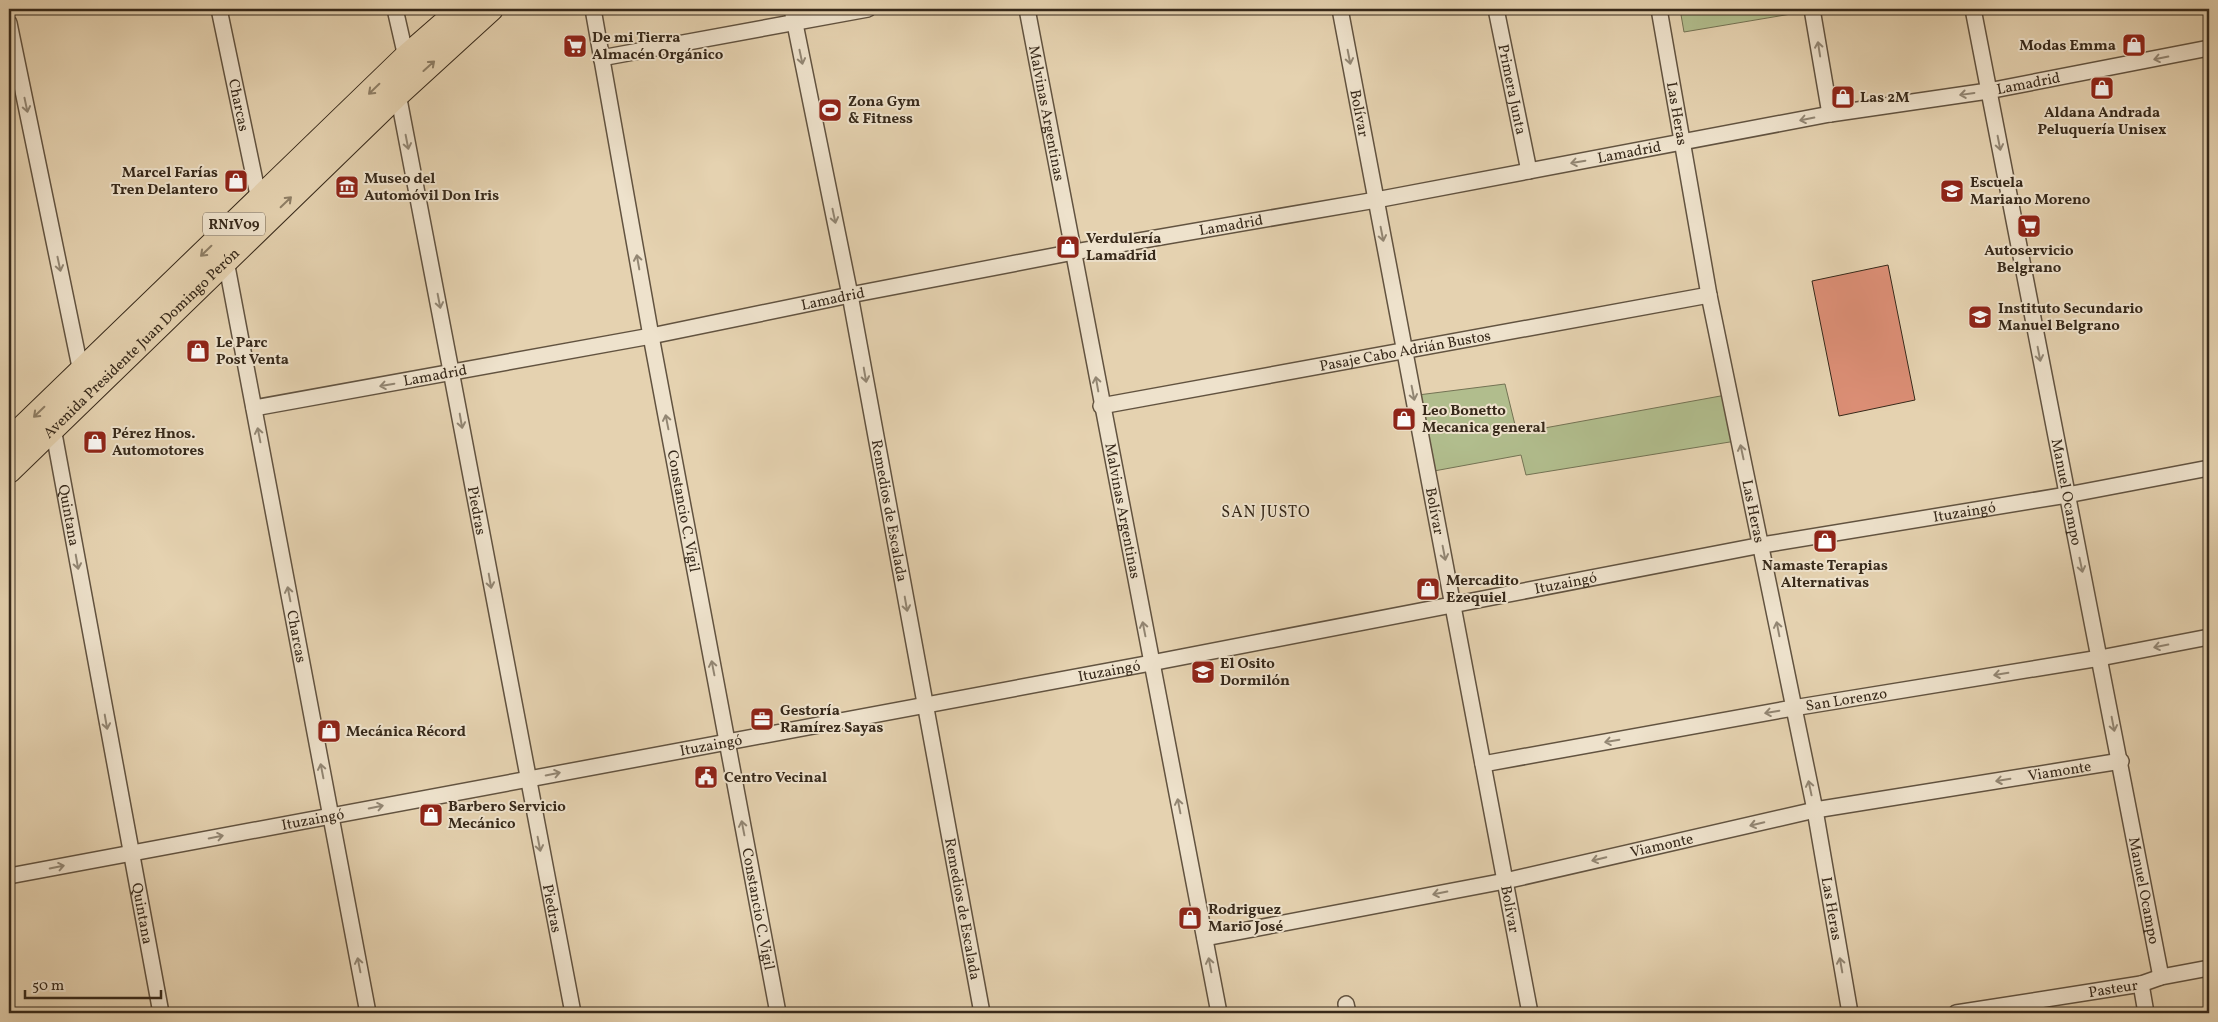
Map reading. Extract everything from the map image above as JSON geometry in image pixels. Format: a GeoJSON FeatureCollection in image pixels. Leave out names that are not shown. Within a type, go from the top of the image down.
{"type":"FeatureCollection","features":[{"type":"Feature","properties":{"kind":"main road","name":"Avenida Presidente Juan Domingo Perón"},"geometry":{"type":"LineString","coordinates":[[9,441],[406,57],[461,9]]}},
{"type":"Feature","properties":{"kind":"main road","name":"Avenida Presidente Juan Domingo Perón"},"geometry":{"type":"LineString","coordinates":[[9,471],[398,94],[491,9]]}},
{"type":"Feature","properties":{"kind":"street","name":"Charcas"},"geometry":{"type":"LineString","coordinates":[[219,9],[259,200]]}},
{"type":"Feature","properties":{"kind":"street","name":"Piedras"},"geometry":{"type":"LineString","coordinates":[[395,9],[406,57],[398,94],[453,373],[526,779],[573,1013]]}},
{"type":"Feature","properties":{"kind":"street","name":"Constancio C. Vigil"},"geometry":{"type":"LineString","coordinates":[[593,9],[651,336],[778,1013]]}},
{"type":"Feature","properties":{"kind":"street"},"geometry":{"type":"LineString","coordinates":[[601,58],[793,16],[868,9]]}},
{"type":"Feature","properties":{"kind":"street","name":"Malvinas Argentinas"},"geometry":{"type":"LineString","coordinates":[[1027,9],[1074,252],[1101,406],[1219,1013]]}},
{"type":"Feature","properties":{"kind":"street","name":"Bolívar"},"geometry":{"type":"LineString","coordinates":[[1340,9],[1530,1013]]}},
{"type":"Feature","properties":{"kind":"street","name":"Primera Junta"},"geometry":{"type":"LineString","coordinates":[[1496,9],[1529,171]]}},
{"type":"Feature","properties":{"kind":"street","name":"Las Heras"},"geometry":{"type":"LineString","coordinates":[[1659,9],[1709,295],[1762,545],[1793,708],[1815,810],[1850,1013]]}},
{"type":"Feature","properties":{"kind":"street"},"geometry":{"type":"LineString","coordinates":[[1812,9],[1830,114]]}},
{"type":"Feature","properties":{"kind":"street","name":"Manuel Ocampo"},"geometry":{"type":"LineString","coordinates":[[1973,9],[2067,495],[2121,761],[2161,977]]}},
{"type":"Feature","properties":{"kind":"street","name":"Remedios de Escalada"},"geometry":{"type":"LineString","coordinates":[[793,16],[850,295],[982,1013]]}},
{"type":"Feature","properties":{"kind":"street"},"geometry":{"type":"LineString","coordinates":[[9,23],[81,372],[53,428]]}},
{"type":"Feature","properties":{"kind":"street","name":"Lamadrid"},"geometry":{"type":"LineString","coordinates":[[254,408],[651,336],[1074,252],[1376,200],[1830,114],[1988,90],[2209,48]]}},
{"type":"Feature","properties":{"kind":"street","name":"Charcas"},"geometry":{"type":"LineString","coordinates":[[226,261],[368,1013]]}},
{"type":"Feature","properties":{"kind":"street","name":"Pasaje Cabo Adrián Bustos"},"geometry":{"type":"LineString","coordinates":[[1101,406],[1709,295]]}},
{"type":"Feature","properties":{"kind":"street","name":"Quintana"},"geometry":{"type":"LineString","coordinates":[[53,428],[130,854],[161,1013]]}},
{"type":"Feature","properties":{"kind":"street","name":"Ituzaingó"},"geometry":{"type":"LineString","coordinates":[[9,876],[1151,663],[1762,545],[2067,495],[2209,468]]}},
{"type":"Feature","properties":{"kind":"street","name":"San Lorenzo"},"geometry":{"type":"LineString","coordinates":[[1483,764],[1793,708],[2100,658],[2209,637]]}},
{"type":"Feature","properties":{"kind":"street","name":"Viamonte"},"geometry":{"type":"LineString","coordinates":[[1204,938],[1505,881],[1815,810],[2121,761]]}},
{"type":"Feature","properties":{"kind":"street","name":"Pasteur"},"geometry":{"type":"LineString","coordinates":[[1956,1013],[2142,984],[2161,977],[2209,968]]}},
{"type":"Feature","properties":{"kind":"street"},"geometry":{"type":"LineString","coordinates":[[2142,984],[2146,1013]]}},
{"type":"Feature","properties":{"kind":"green space"},"geometry":{"type":"Polygon","coordinates":[[[1680,9],[1796,9],[1797,13],[1684,32],[1680,9]]]}},
{"type":"Feature","properties":{"kind":"green space"},"geometry":{"type":"Polygon","coordinates":[[[1505,384],[1517,433],[1726,395],[1736,441],[1526,475],[1521,455],[1434,471],[1418,395],[1505,384]]]}},
{"type":"Feature","properties":{"kind":"building"},"geometry":{"type":"Polygon","coordinates":[[[1888,265],[1915,400],[1839,416],[1812,281],[1888,265]]]}},
{"type":"Feature","properties":{"kind":"place","name":"Modas Emma"},"geometry":{"type":"Point","coordinates":[2134,45]}},
{"type":"Feature","properties":{"kind":"place","name":"De mi Tierra Almacén Orgánico"},"geometry":{"type":"Point","coordinates":[575,46]}},
{"type":"Feature","properties":{"kind":"place","name":"Aldana Andrada Peluquería Unisex"},"geometry":{"type":"Point","coordinates":[2102,88]}},
{"type":"Feature","properties":{"kind":"place","name":"Las 2M"},"geometry":{"type":"Point","coordinates":[1843,97]}},
{"type":"Feature","properties":{"kind":"place","name":"Zona Gym & Fitness"},"geometry":{"type":"Point","coordinates":[830,110]}},
{"type":"Feature","properties":{"kind":"place","name":"Marcel Farías Tren Delantero"},"geometry":{"type":"Point","coordinates":[236,181]}},
{"type":"Feature","properties":{"kind":"place","name":"Museo del Automóvil Don Iris"},"geometry":{"type":"Point","coordinates":[347,187]}},
{"type":"Feature","properties":{"kind":"place","name":"Escuela Mariano Moreno"},"geometry":{"type":"Point","coordinates":[1952,191]}},
{"type":"Feature","properties":{"kind":"place","name":"Autoservicio Belgrano"},"geometry":{"type":"Point","coordinates":[2029,226]}},
{"type":"Feature","properties":{"kind":"place","name":"Verdulería Lamadrid"},"geometry":{"type":"Point","coordinates":[1068,247]}},
{"type":"Feature","properties":{"kind":"place","name":"Instituto Secundario Manuel Belgrano"},"geometry":{"type":"Point","coordinates":[1980,317]}},
{"type":"Feature","properties":{"kind":"place","name":"Le Parc Post Venta"},"geometry":{"type":"Point","coordinates":[198,351]}},
{"type":"Feature","properties":{"kind":"place","name":"Leo Bonetto Mecanica general"},"geometry":{"type":"Point","coordinates":[1404,419]}},
{"type":"Feature","properties":{"kind":"place","name":"Pérez Hnos. Automotores"},"geometry":{"type":"Point","coordinates":[95,442]}},
{"type":"Feature","properties":{"kind":"place","name":"Namaste Terapias Alternativas"},"geometry":{"type":"Point","coordinates":[1825,541]}},
{"type":"Feature","properties":{"kind":"place","name":"Mercadito Ezequiel"},"geometry":{"type":"Point","coordinates":[1428,589]}},
{"type":"Feature","properties":{"kind":"place","name":"El Osito Dormilón"},"geometry":{"type":"Point","coordinates":[1203,672]}},
{"type":"Feature","properties":{"kind":"place","name":"Gestoría Ramírez Sayas"},"geometry":{"type":"Point","coordinates":[762,719]}},
{"type":"Feature","properties":{"kind":"place","name":"Mecánica Récord"},"geometry":{"type":"Point","coordinates":[329,731]}},
{"type":"Feature","properties":{"kind":"place","name":"Centro Vecinal"},"geometry":{"type":"Point","coordinates":[706,777]}},
{"type":"Feature","properties":{"kind":"place","name":"Barbero Servicio Mecánico"},"geometry":{"type":"Point","coordinates":[431,815]}},
{"type":"Feature","properties":{"kind":"place","name":"Rodriguez Mario José"},"geometry":{"type":"Point","coordinates":[1190,918]}},
{"type":"Feature","properties":{"kind":"district","name":"SAN JUSTO"},"geometry":{"type":"Point","coordinates":[1266,511]}}]}
